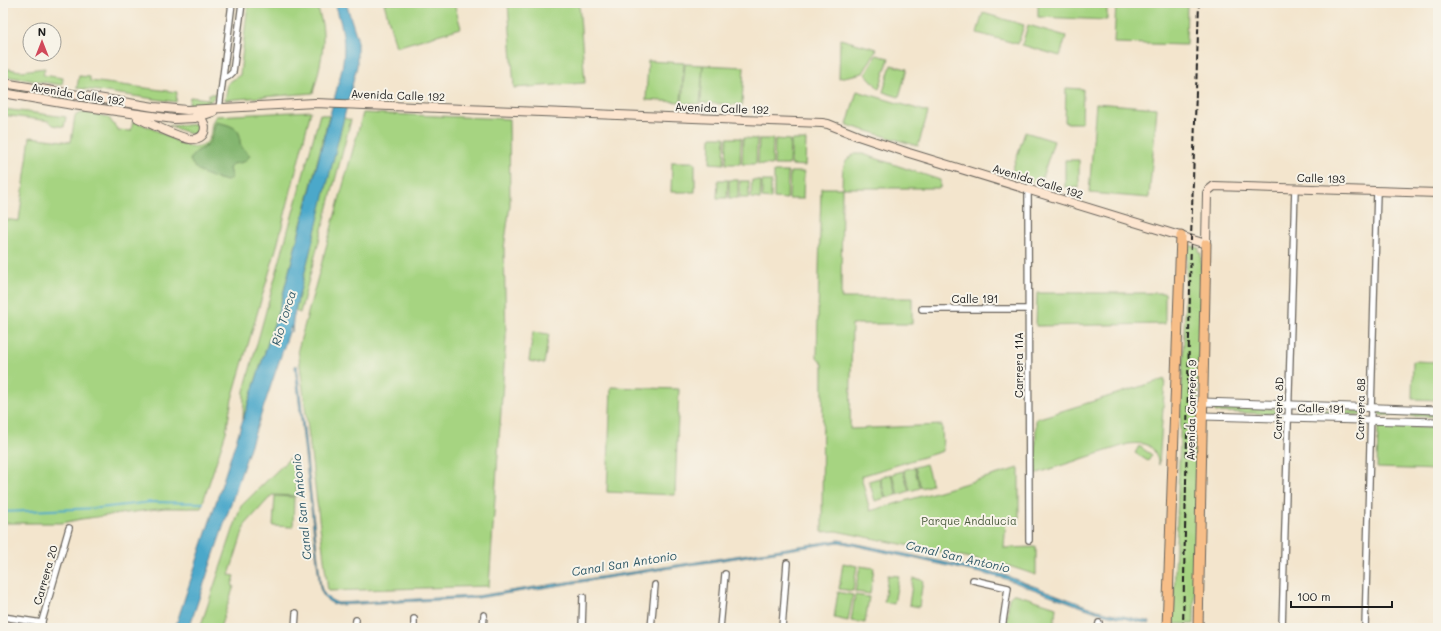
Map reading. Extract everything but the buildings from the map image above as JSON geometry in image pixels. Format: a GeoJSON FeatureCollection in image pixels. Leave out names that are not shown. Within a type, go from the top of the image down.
{"type":"FeatureCollection","features":[{"type":"Feature","properties":{"kind":"main road","name":"Avenida Calle 192"},"geometry":{"type":"LineString","coordinates":[[3,83],[187,110],[308,103],[822,123],[899,150],[1206,244]]}},
{"type":"Feature","properties":{"kind":"main road","name":"Avenida Calle 192"},"geometry":{"type":"LineString","coordinates":[[3,93],[128,114],[180,120],[200,117],[219,109]]}},
{"type":"Feature","properties":{"kind":"main road"},"geometry":{"type":"LineString","coordinates":[[73,105],[74,94]]}},
{"type":"Feature","properties":{"kind":"main road"},"geometry":{"type":"LineString","coordinates":[[128,114],[183,137],[196,139],[204,133],[205,124],[200,117],[187,110]]}},
{"type":"Feature","properties":{"kind":"main road","name":"Calle 193"},"geometry":{"type":"LineString","coordinates":[[1207,193],[1214,186],[1438,193]]}},
{"type":"Feature","properties":{"kind":"main road","name":"Avenida Carrera 9"},"geometry":{"type":"LineString","coordinates":[[1198,628],[1207,193]]}},
{"type":"Feature","properties":{"kind":"main road","name":"Avenida Carrera 9"},"geometry":{"type":"LineString","coordinates":[[1167,628],[1181,236]]}},
{"type":"Feature","properties":{"kind":"street"},"geometry":{"type":"LineString","coordinates":[[219,109],[232,3]]}},
{"type":"Feature","properties":{"kind":"street"},"geometry":{"type":"LineString","coordinates":[[223,79],[234,72],[242,3]]}},
{"type":"Feature","properties":{"kind":"street","name":"Carrera 8D"},"geometry":{"type":"LineString","coordinates":[[1282,628],[1294,188]]}},
{"type":"Feature","properties":{"kind":"street","name":"Carrera 11A"},"geometry":{"type":"LineString","coordinates":[[1028,190],[1028,540]]}},
{"type":"Feature","properties":{"kind":"street","name":"Carrera 8B"},"geometry":{"type":"LineString","coordinates":[[1365,628],[1376,191]]}},
{"type":"Feature","properties":{"kind":"street","name":"Calle 191"},"geometry":{"type":"LineString","coordinates":[[922,309],[1028,309]]}},
{"type":"Feature","properties":{"kind":"street","name":"Calle 191"},"geometry":{"type":"LineString","coordinates":[[1203,402],[1438,410]]}},
{"type":"Feature","properties":{"kind":"street","name":"Calle 191"},"geometry":{"type":"LineString","coordinates":[[1202,416],[1438,422]]}},
{"type":"Feature","properties":{"kind":"street","name":"Carrera 20"},"geometry":{"type":"LineString","coordinates":[[41,626],[69,528]]}},
{"type":"Feature","properties":{"kind":"street"},"geometry":{"type":"LineString","coordinates":[[782,628],[787,563]]}},
{"type":"Feature","properties":{"kind":"street"},"geometry":{"type":"LineString","coordinates":[[720,628],[725,574]]}},
{"type":"Feature","properties":{"kind":"street"},"geometry":{"type":"LineString","coordinates":[[973,580],[1008,588],[1002,628]]}},
{"type":"Feature","properties":{"kind":"street"},"geometry":{"type":"LineString","coordinates":[[651,628],[655,585]]}},
{"type":"Feature","properties":{"kind":"street"},"geometry":{"type":"LineString","coordinates":[[582,628],[584,597]]}},
{"type":"Feature","properties":{"kind":"street"},"geometry":{"type":"LineString","coordinates":[[295,628],[296,613]]}},
{"type":"Feature","properties":{"kind":"street"},"geometry":{"type":"LineString","coordinates":[[483,628],[484,614]]}},
{"type":"Feature","properties":{"kind":"street"},"geometry":{"type":"LineString","coordinates":[[3,617],[41,626]]}},
{"type":"Feature","properties":{"kind":"street"},"geometry":{"type":"LineString","coordinates":[[414,619],[414,628]]}},
{"type":"Feature","properties":{"kind":"street"},"geometry":{"type":"LineString","coordinates":[[355,628],[356,620]]}},
{"type":"Feature","properties":{"kind":"green space"},"geometry":{"type":"Polygon","coordinates":[[[248,3],[316,3],[323,30],[323,49],[313,93],[225,100],[228,83],[240,75],[248,3]]]}},
{"type":"Feature","properties":{"kind":"green space"},"geometry":{"type":"Polygon","coordinates":[[[384,3],[454,3],[461,28],[396,47],[384,3]]]}},
{"type":"Feature","properties":{"kind":"green space"},"geometry":{"type":"Polygon","coordinates":[[[508,3],[579,3],[585,83],[514,88],[508,3]]]}},
{"type":"Feature","properties":{"kind":"green space"},"geometry":{"type":"Polygon","coordinates":[[[1038,3],[1107,3],[1107,20],[1038,17],[1038,3]]]}},
{"type":"Feature","properties":{"kind":"green space"},"geometry":{"type":"Polygon","coordinates":[[[1116,3],[1187,3],[1186,45],[1114,43],[1116,3]]]}},
{"type":"Feature","properties":{"kind":"green space"},"geometry":{"type":"Polygon","coordinates":[[[983,13],[1024,25],[1018,44],[977,33],[983,13]]]}},
{"type":"Feature","properties":{"kind":"green space"},"geometry":{"type":"Polygon","coordinates":[[[1028,25],[1066,36],[1060,56],[1022,45],[1028,25]]]}},
{"type":"Feature","properties":{"kind":"green space"},"geometry":{"type":"Polygon","coordinates":[[[840,39],[877,49],[863,73],[839,78],[840,39]]]}},
{"type":"Feature","properties":{"kind":"green space"},"geometry":{"type":"Polygon","coordinates":[[[876,55],[889,58],[879,89],[866,74],[876,55]]]}},
{"type":"Feature","properties":{"kind":"green space"},"geometry":{"type":"Polygon","coordinates":[[[648,61],[684,63],[681,102],[646,100],[648,61]]]}},
{"type":"Feature","properties":{"kind":"green space"},"geometry":{"type":"Polygon","coordinates":[[[685,64],[703,65],[700,104],[682,103],[685,64]]]}},
{"type":"Feature","properties":{"kind":"green space"},"geometry":{"type":"Polygon","coordinates":[[[703,65],[744,67],[742,105],[701,103],[703,65]]]}},
{"type":"Feature","properties":{"kind":"green space"},"geometry":{"type":"Polygon","coordinates":[[[891,65],[907,69],[899,97],[883,92],[891,65]]]}},
{"type":"Feature","properties":{"kind":"green space"},"geometry":{"type":"Polygon","coordinates":[[[3,68],[21,71],[45,68],[43,75],[63,78],[62,85],[3,76],[3,68]]]}},
{"type":"Feature","properties":{"kind":"green space"},"geometry":{"type":"Polygon","coordinates":[[[79,76],[90,77],[90,81],[177,92],[176,102],[77,88],[79,76]]]}},
{"type":"Feature","properties":{"kind":"green space"},"geometry":{"type":"Polygon","coordinates":[[[3,88],[69,98],[69,100],[3,90],[3,88]]]}},
{"type":"Feature","properties":{"kind":"green space"},"geometry":{"type":"Polygon","coordinates":[[[1066,88],[1083,89],[1082,123],[1065,123],[1066,88]]]}},
{"type":"Feature","properties":{"kind":"green space"},"geometry":{"type":"Polygon","coordinates":[[[857,91],[928,112],[918,146],[847,125],[857,91]]]}},
{"type":"Feature","properties":{"kind":"green space"},"geometry":{"type":"Polygon","coordinates":[[[209,94],[216,94],[211,101],[204,106],[189,104],[190,97],[208,99],[209,94]]]}},
{"type":"Feature","properties":{"kind":"green space"},"geometry":{"type":"Polygon","coordinates":[[[85,101],[171,114],[180,114],[180,116],[85,103],[85,101]]]}},
{"type":"Feature","properties":{"kind":"green space"},"geometry":{"type":"Polygon","coordinates":[[[1096,103],[1157,108],[1149,198],[1089,193],[1096,103]]]}},
{"type":"Feature","properties":{"kind":"green space"},"geometry":{"type":"Polygon","coordinates":[[[3,109],[66,117],[64,127],[53,125],[49,121],[3,115],[3,109]]]}},
{"type":"Feature","properties":{"kind":"green space"},"geometry":{"type":"Polygon","coordinates":[[[311,111],[277,246],[232,399],[226,432],[201,508],[165,508],[81,519],[62,523],[3,523],[3,219],[19,221],[30,137],[71,142],[75,116],[86,113],[108,117],[118,130],[131,131],[133,121],[155,130],[184,145],[198,147],[205,144],[209,139],[212,123],[216,116],[311,111]]]}},
{"type":"Feature","properties":{"kind":"green space"},"geometry":{"type":"Polygon","coordinates":[[[363,113],[509,119],[510,205],[504,248],[506,338],[489,586],[328,591],[298,349],[363,113]]]}},
{"type":"Feature","properties":{"kind":"green space"},"geometry":{"type":"Polygon","coordinates":[[[320,114],[329,116],[280,306],[243,419],[244,391],[320,114]]]}},
{"type":"Feature","properties":{"kind":"green space"},"geometry":{"type":"Polygon","coordinates":[[[343,118],[351,120],[300,313],[295,311],[343,118]]]}},
{"type":"Feature","properties":{"kind":"green space"},"geometry":{"type":"Polygon","coordinates":[[[216,122],[231,126],[237,130],[240,136],[241,146],[250,155],[245,161],[232,164],[229,169],[232,177],[227,181],[206,175],[196,169],[190,160],[196,152],[208,144],[216,122]]]}},
{"type":"Feature","properties":{"kind":"green space"},"geometry":{"type":"Polygon","coordinates":[[[199,124],[202,128],[198,135],[169,126],[186,125],[199,124]]]}},
{"type":"Feature","properties":{"kind":"green space"},"geometry":{"type":"Polygon","coordinates":[[[1025,132],[1054,141],[1040,184],[1011,174],[1025,132]]]}},
{"type":"Feature","properties":{"kind":"green space"},"geometry":{"type":"Polygon","coordinates":[[[711,137],[725,137],[724,164],[710,163],[711,137]]]}},
{"type":"Feature","properties":{"kind":"green space"},"geometry":{"type":"Polygon","coordinates":[[[727,138],[741,138],[740,164],[726,164],[727,138]]]}},
{"type":"Feature","properties":{"kind":"green space"},"geometry":{"type":"Polygon","coordinates":[[[743,138],[757,139],[756,164],[742,164],[743,138]]]}},
{"type":"Feature","properties":{"kind":"green space"},"geometry":{"type":"Polygon","coordinates":[[[759,139],[773,139],[772,165],[758,164],[759,139]]]}},
{"type":"Feature","properties":{"kind":"green space"},"geometry":{"type":"Polygon","coordinates":[[[775,139],[790,140],[789,165],[774,165],[775,139]]]}},
{"type":"Feature","properties":{"kind":"green space"},"geometry":{"type":"Polygon","coordinates":[[[791,140],[806,140],[805,166],[791,165],[791,140]]]}},
{"type":"Feature","properties":{"kind":"green space"},"geometry":{"type":"Polygon","coordinates":[[[855,154],[863,154],[940,180],[940,188],[842,188],[843,168],[850,157],[855,154]]]}},
{"type":"Feature","properties":{"kind":"green space"},"geometry":{"type":"Polygon","coordinates":[[[1065,160],[1079,160],[1079,188],[1065,187],[1065,160]]]}},
{"type":"Feature","properties":{"kind":"green space"},"geometry":{"type":"Polygon","coordinates":[[[672,162],[695,162],[695,192],[671,192],[672,162]]]}},
{"type":"Feature","properties":{"kind":"green space"},"geometry":{"type":"Polygon","coordinates":[[[774,172],[788,172],[787,199],[774,198],[774,172]]]}},
{"type":"Feature","properties":{"kind":"green space"},"geometry":{"type":"Polygon","coordinates":[[[790,172],[804,172],[803,199],[789,199],[790,172]]]}},
{"type":"Feature","properties":{"kind":"green space"},"geometry":{"type":"Polygon","coordinates":[[[718,180],[728,180],[727,198],[717,198],[718,180]]]}},
{"type":"Feature","properties":{"kind":"green space"},"geometry":{"type":"Polygon","coordinates":[[[729,180],[738,180],[738,198],[729,198],[729,180]]]}},
{"type":"Feature","properties":{"kind":"green space"},"geometry":{"type":"Polygon","coordinates":[[[752,180],[761,181],[760,199],[751,198],[752,180]]]}},
{"type":"Feature","properties":{"kind":"green space"},"geometry":{"type":"Polygon","coordinates":[[[740,181],[749,181],[749,198],[740,198],[740,181]]]}},
{"type":"Feature","properties":{"kind":"green space"},"geometry":{"type":"Polygon","coordinates":[[[762,181],[771,181],[771,199],[762,198],[762,181]]]}},
{"type":"Feature","properties":{"kind":"green space","name":"Parque Andalucía"},"geometry":{"type":"Polygon","coordinates":[[[821,188],[842,188],[841,298],[912,298],[912,324],[852,324],[850,429],[942,425],[943,451],[861,476],[870,511],[1019,468],[1019,519],[1006,520],[1004,548],[1036,547],[1036,575],[1006,565],[836,531],[822,532],[823,364],[817,357],[821,188]]]}},
{"type":"Feature","properties":{"kind":"green space"},"geometry":{"type":"Polygon","coordinates":[[[1189,245],[1199,248],[1199,253],[1201,253],[1194,624],[1173,624],[1187,250],[1189,250],[1189,245]]]}},
{"type":"Feature","properties":{"kind":"green space"},"geometry":{"type":"Polygon","coordinates":[[[1037,293],[1165,293],[1165,324],[1036,326],[1037,293]]]}},
{"type":"Feature","properties":{"kind":"green space"},"geometry":{"type":"Polygon","coordinates":[[[533,332],[549,334],[544,364],[529,361],[533,332]]]}},
{"type":"Feature","properties":{"kind":"green space"},"geometry":{"type":"Polygon","coordinates":[[[1413,361],[1438,362],[1438,400],[1412,399],[1413,361]]]}},
{"type":"Feature","properties":{"kind":"green space"},"geometry":{"type":"Polygon","coordinates":[[[1165,379],[1159,465],[1155,453],[1150,446],[1146,444],[1128,444],[1035,474],[1036,419],[1165,379]]]}},
{"type":"Feature","properties":{"kind":"green space"},"geometry":{"type":"Polygon","coordinates":[[[611,387],[679,389],[675,495],[607,492],[611,387]]]}},
{"type":"Feature","properties":{"kind":"green space"},"geometry":{"type":"Polygon","coordinates":[[[1216,407],[1280,409],[1282,412],[1279,414],[1216,412],[1214,410],[1216,407]]]}},
{"type":"Feature","properties":{"kind":"green space"},"geometry":{"type":"Polygon","coordinates":[[[1299,409],[1362,411],[1364,413],[1362,415],[1298,413],[1296,411],[1299,409]]]}},
{"type":"Feature","properties":{"kind":"green space"},"geometry":{"type":"Polygon","coordinates":[[[1378,411],[1438,413],[1438,417],[1380,415],[1378,411]]]}},
{"type":"Feature","properties":{"kind":"green space"},"geometry":{"type":"Polygon","coordinates":[[[1378,426],[1438,428],[1438,470],[1377,468],[1378,426]]]}},
{"type":"Feature","properties":{"kind":"green space"},"geometry":{"type":"Polygon","coordinates":[[[1139,446],[1152,455],[1148,461],[1135,453],[1139,446]]]}},
{"type":"Feature","properties":{"kind":"green space"},"geometry":{"type":"Polygon","coordinates":[[[293,455],[297,496],[272,495],[245,525],[229,575],[235,576],[232,585],[234,586],[220,628],[200,628],[241,506],[293,455]]]}},
{"type":"Feature","properties":{"kind":"green space"},"geometry":{"type":"Polygon","coordinates":[[[926,464],[932,485],[921,488],[915,467],[926,464]]]}},
{"type":"Feature","properties":{"kind":"green space"},"geometry":{"type":"Polygon","coordinates":[[[914,467],[920,488],[910,491],[904,470],[914,467]]]}},
{"type":"Feature","properties":{"kind":"green space"},"geometry":{"type":"Polygon","coordinates":[[[903,471],[909,491],[898,495],[892,474],[903,471]]]}},
{"type":"Feature","properties":{"kind":"green space"},"geometry":{"type":"Polygon","coordinates":[[[891,474],[897,495],[886,498],[880,477],[891,474]]]}},
{"type":"Feature","properties":{"kind":"green space"},"geometry":{"type":"Polygon","coordinates":[[[879,478],[885,498],[875,501],[869,481],[879,478]]]}},
{"type":"Feature","properties":{"kind":"green space"},"geometry":{"type":"Polygon","coordinates":[[[275,496],[294,497],[293,527],[273,526],[275,496]]]}},
{"type":"Feature","properties":{"kind":"green space"},"geometry":{"type":"Polygon","coordinates":[[[843,563],[857,566],[853,591],[839,589],[843,563]]]}},
{"type":"Feature","properties":{"kind":"green space"},"geometry":{"type":"Polygon","coordinates":[[[860,566],[874,568],[870,594],[855,592],[860,566]]]}},
{"type":"Feature","properties":{"kind":"green space"},"geometry":{"type":"Polygon","coordinates":[[[888,575],[899,576],[894,604],[884,602],[888,575]]]}},
{"type":"Feature","properties":{"kind":"green space"},"geometry":{"type":"Polygon","coordinates":[[[913,578],[923,580],[919,607],[909,605],[913,578]]]}},
{"type":"Feature","properties":{"kind":"green space"},"geometry":{"type":"Polygon","coordinates":[[[838,592],[853,595],[848,621],[834,618],[838,592]]]}},
{"type":"Feature","properties":{"kind":"green space"},"geometry":{"type":"Polygon","coordinates":[[[1013,594],[1056,607],[1054,628],[1006,628],[1009,598],[1013,594]]]}},
{"type":"Feature","properties":{"kind":"green space"},"geometry":{"type":"Polygon","coordinates":[[[855,595],[869,597],[865,623],[851,621],[855,595]]]}},
{"type":"Feature","properties":{"kind":"water","name":"Río Torca"},"geometry":{"type":"Polygon","coordinates":[[[335,3],[346,3],[357,38],[357,66],[293,319],[292,332],[291,326],[189,628],[175,628],[280,306],[341,73],[344,46],[340,21],[335,3]]]}},
{"type":"Feature","properties":{"kind":"water"},"geometry":{"type":"Polygon","coordinates":[[[297,365],[321,587],[327,597],[338,603],[477,596],[839,540],[1004,575],[1097,610],[1150,622],[1149,624],[1096,612],[1003,578],[839,542],[478,598],[337,605],[326,599],[320,588],[295,366],[297,365]]]}},
{"type":"Feature","properties":{"kind":"waterway"},"geometry":{"type":"LineString","coordinates":[[3,512],[99,508],[152,502],[203,503]]}},
{"type":"Feature","properties":{"kind":"railway"},"geometry":{"type":"LineString","coordinates":[[1183,628],[1191,239],[1199,3]]}},
{"type":"Feature","properties":{"kind":"water label","name":"Canal San Antonio"},"geometry":{"type":"Point","coordinates":[301,507]}},
{"type":"Feature","properties":{"kind":"water label","name":"Canal San Antonio"},"geometry":{"type":"Point","coordinates":[958,556]}},
{"type":"Feature","properties":{"kind":"water label","name":"Canal San Antonio"},"geometry":{"type":"Point","coordinates":[624,563]}}]}
